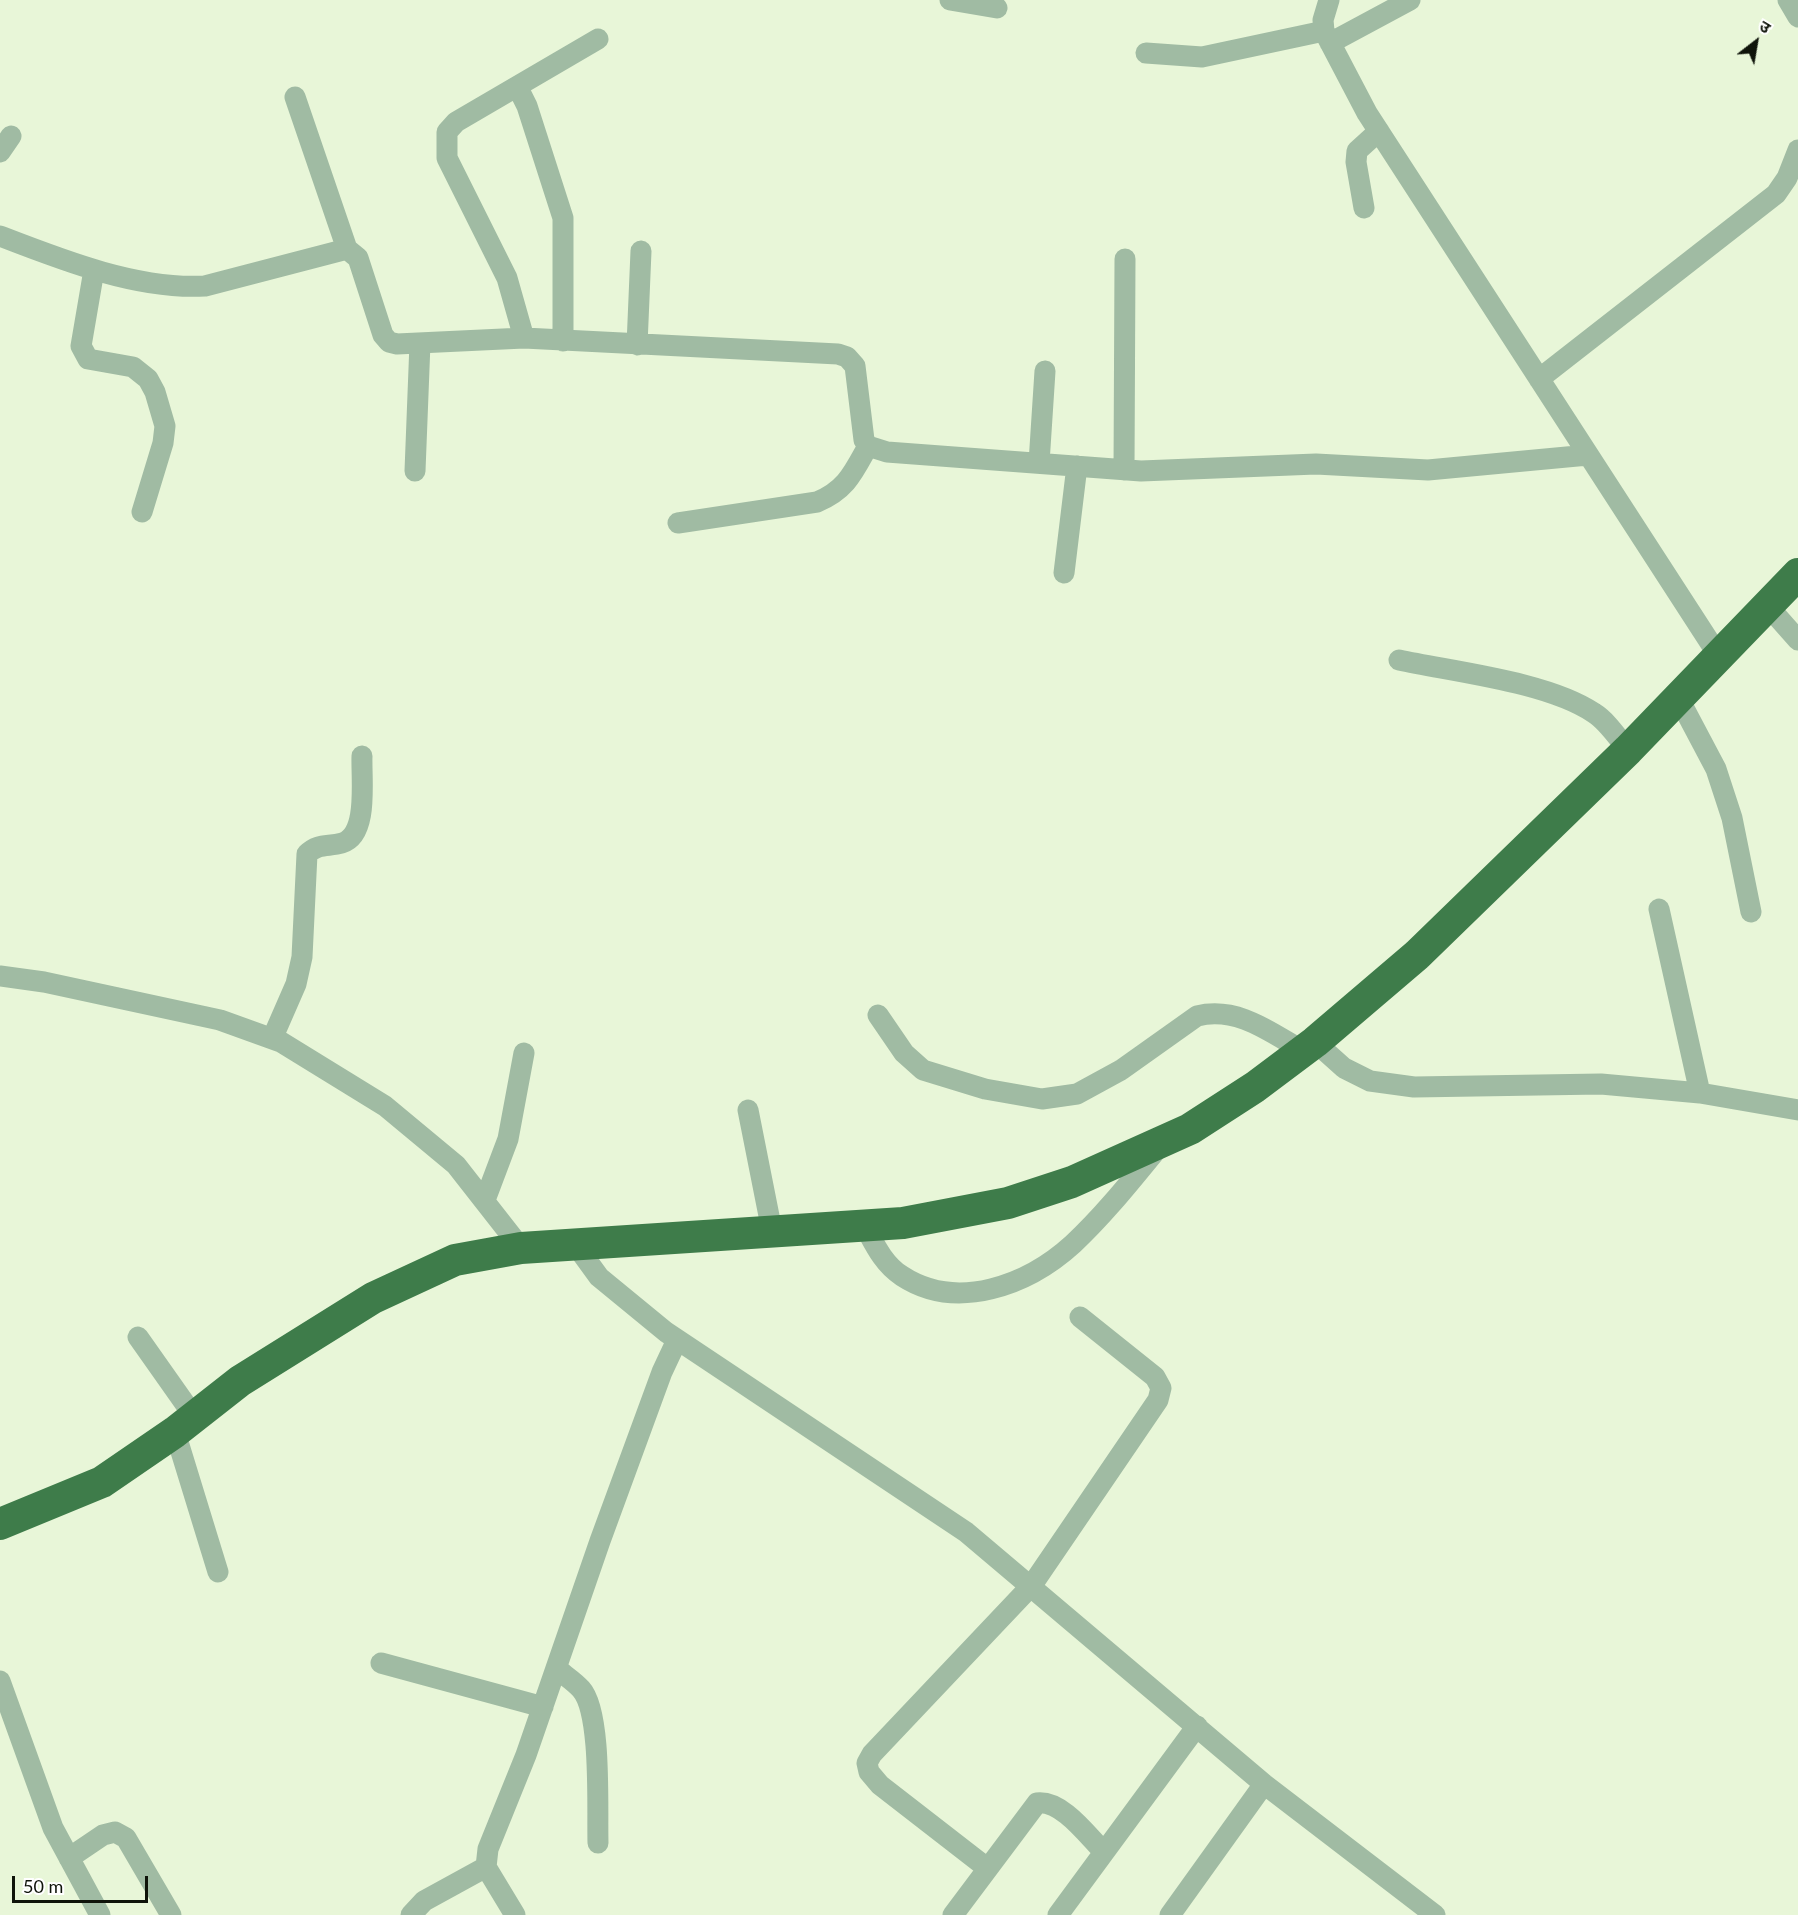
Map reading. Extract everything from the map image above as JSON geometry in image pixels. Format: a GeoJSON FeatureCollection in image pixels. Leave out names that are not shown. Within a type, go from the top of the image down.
{"type":"FeatureCollection","features":[{"type":"Feature","properties":{"kind":"highway"},"geometry":{"type":"LineString","coordinates":[[0,1524],[102,1482],[240,1381],[373,1298],[455,1260],[521,1248],[903,1222],[1008,1203],[1072,1182],[1190,1129],[1237,1099],[1309,1046],[1417,955],[1720,658],[1767,604],[1798,574]]}},
{"type":"Feature","properties":{"kind":"street"},"geometry":{"type":"LineString","coordinates":[[950,0],[997,8]]}},
{"type":"Feature","properties":{"kind":"street"},"geometry":{"type":"LineString","coordinates":[[1329,0],[1323,20],[1327,37],[1379,131],[1720,658]]}},
{"type":"Feature","properties":{"kind":"street"},"geometry":{"type":"LineString","coordinates":[[1146,53],[1202,57],[1327,37],[1410,0]]}},
{"type":"Feature","properties":{"kind":"street"},"geometry":{"type":"LineString","coordinates":[[1788,0],[1798,17]]}},
{"type":"Feature","properties":{"kind":"street"},"geometry":{"type":"LineString","coordinates":[[524,338],[507,278],[447,158],[445,140],[447,132],[456,122],[518,88],[598,39]]}},
{"type":"Feature","properties":{"kind":"street"},"geometry":{"type":"LineString","coordinates":[[518,88],[531,117],[562,218],[563,341]]}},
{"type":"Feature","properties":{"kind":"street"},"geometry":{"type":"LineString","coordinates":[[295,97],[347,249],[358,258],[383,335],[388,342],[397,344],[524,338],[838,354],[847,357],[855,366],[864,440],[868,447],[887,452],[1141,471],[1316,464],[1428,470],[1588,455]]}},
{"type":"Feature","properties":{"kind":"street"},"geometry":{"type":"LineString","coordinates":[[1364,208],[1356,162],[1357,152],[1379,131]]}},
{"type":"Feature","properties":{"kind":"street"},"geometry":{"type":"LineString","coordinates":[[1539,379],[1776,194],[1787,178],[1798,150]]}},
{"type":"Feature","properties":{"kind":"street"},"geometry":{"type":"LineString","coordinates":[[0,236],[94,270],[182,288],[205,286],[347,249]]}},
{"type":"Feature","properties":{"kind":"street"},"geometry":{"type":"LineString","coordinates":[[637,345],[641,251]]}},
{"type":"Feature","properties":{"kind":"street"},"geometry":{"type":"LineString","coordinates":[[1124,470],[1125,259]]}},
{"type":"Feature","properties":{"kind":"street"},"geometry":{"type":"LineString","coordinates":[[94,270],[81,346],[83,354],[88,359],[133,367],[148,379],[165,426],[163,443],[142,512]]}},
{"type":"Feature","properties":{"kind":"street"},"geometry":{"type":"LineString","coordinates":[[415,471],[420,343]]}},
{"type":"Feature","properties":{"kind":"street"},"geometry":{"type":"LineString","coordinates":[[1039,463],[1044,370]]}},
{"type":"Feature","properties":{"kind":"street"},"geometry":{"type":"LineString","coordinates":[[678,523],[817,502],[835,495],[848,481],[868,447]]}},
{"type":"Feature","properties":{"kind":"street"},"geometry":{"type":"LineString","coordinates":[[1064,573],[1077,466]]}},
{"type":"Feature","properties":{"kind":"street"},"geometry":{"type":"LineString","coordinates":[[1767,604],[1798,640]]}},
{"type":"Feature","properties":{"kind":"street"},"geometry":{"type":"LineString","coordinates":[[1399,660],[1543,690],[1573,700],[1597,714],[1628,750]]}},
{"type":"Feature","properties":{"kind":"street"},"geometry":{"type":"LineString","coordinates":[[1679,699],[1716,769],[1732,818],[1751,912]]}},
{"type":"Feature","properties":{"kind":"street"},"geometry":{"type":"LineString","coordinates":[[272,1039],[296,984],[302,957],[307,854],[314,847],[343,842],[354,837],[360,820],[362,756]]}},
{"type":"Feature","properties":{"kind":"street"},"geometry":{"type":"LineString","coordinates":[[1659,909],[1700,1093]]}},
{"type":"Feature","properties":{"kind":"street"},"geometry":{"type":"LineString","coordinates":[[0,976],[44,982],[220,1020],[272,1039],[385,1106],[456,1165],[521,1248]]}},
{"type":"Feature","properties":{"kind":"street"},"geometry":{"type":"LineString","coordinates":[[878,1015],[904,1053],[923,1070],[985,1089],[1042,1099],[1077,1094],[1121,1070],[1197,1016],[1212,1012],[1241,1016],[1309,1046],[1370,1081],[1414,1087],[1601,1084],[1700,1093],[1798,1110]]}},
{"type":"Feature","properties":{"kind":"street"},"geometry":{"type":"LineString","coordinates":[[485,1200],[508,1139],[524,1053]]}},
{"type":"Feature","properties":{"kind":"street"},"geometry":{"type":"LineString","coordinates":[[748,1110],[772,1231]]}},
{"type":"Feature","properties":{"kind":"street"},"geometry":{"type":"LineString","coordinates":[[864,1225],[882,1257],[901,1275],[922,1286],[955,1294],[993,1289],[1028,1277],[1072,1245],[1162,1143]]}},
{"type":"Feature","properties":{"kind":"street"},"geometry":{"type":"LineString","coordinates":[[575,1244],[599,1277],[677,1340],[966,1532],[1032,1585],[1264,1784],[1435,1915]]}},
{"type":"Feature","properties":{"kind":"street"},"geometry":{"type":"LineString","coordinates":[[987,1868],[880,1785],[869,1773],[867,1763],[872,1754],[1032,1585],[1158,1400],[1161,1388],[1155,1377],[1080,1317]]}},
{"type":"Feature","properties":{"kind":"street"},"geometry":{"type":"LineString","coordinates":[[138,1338],[184,1424],[218,1572]]}},
{"type":"Feature","properties":{"kind":"street"},"geometry":{"type":"LineString","coordinates":[[515,1915],[486,1867],[488,1849],[543,1707],[662,1372],[677,1340]]}},
{"type":"Feature","properties":{"kind":"street"},"geometry":{"type":"LineString","coordinates":[[381,1663],[543,1707]]}},
{"type":"Feature","properties":{"kind":"street"},"geometry":{"type":"LineString","coordinates":[[556,1668],[582,1689],[590,1704],[595,1726],[598,1843]]}},
{"type":"Feature","properties":{"kind":"street"},"geometry":{"type":"LineString","coordinates":[[0,1681],[53,1828],[100,1915]]}},
{"type":"Feature","properties":{"kind":"street"},"geometry":{"type":"LineString","coordinates":[[1058,1915],[1197,1726]]}},
{"type":"Feature","properties":{"kind":"street"},"geometry":{"type":"LineString","coordinates":[[1170,1915],[1264,1784]]}},
{"type":"Feature","properties":{"kind":"street"},"geometry":{"type":"LineString","coordinates":[[953,1915],[1036,1803],[1046,1802],[1058,1808],[1104,1852]]}},
{"type":"Feature","properties":{"kind":"street"},"geometry":{"type":"LineString","coordinates":[[69,1858],[102,1835],[115,1832],[126,1838],[171,1915]]}},
{"type":"Feature","properties":{"kind":"street"},"geometry":{"type":"LineString","coordinates":[[411,1915],[424,1901],[486,1867]]}}]}
